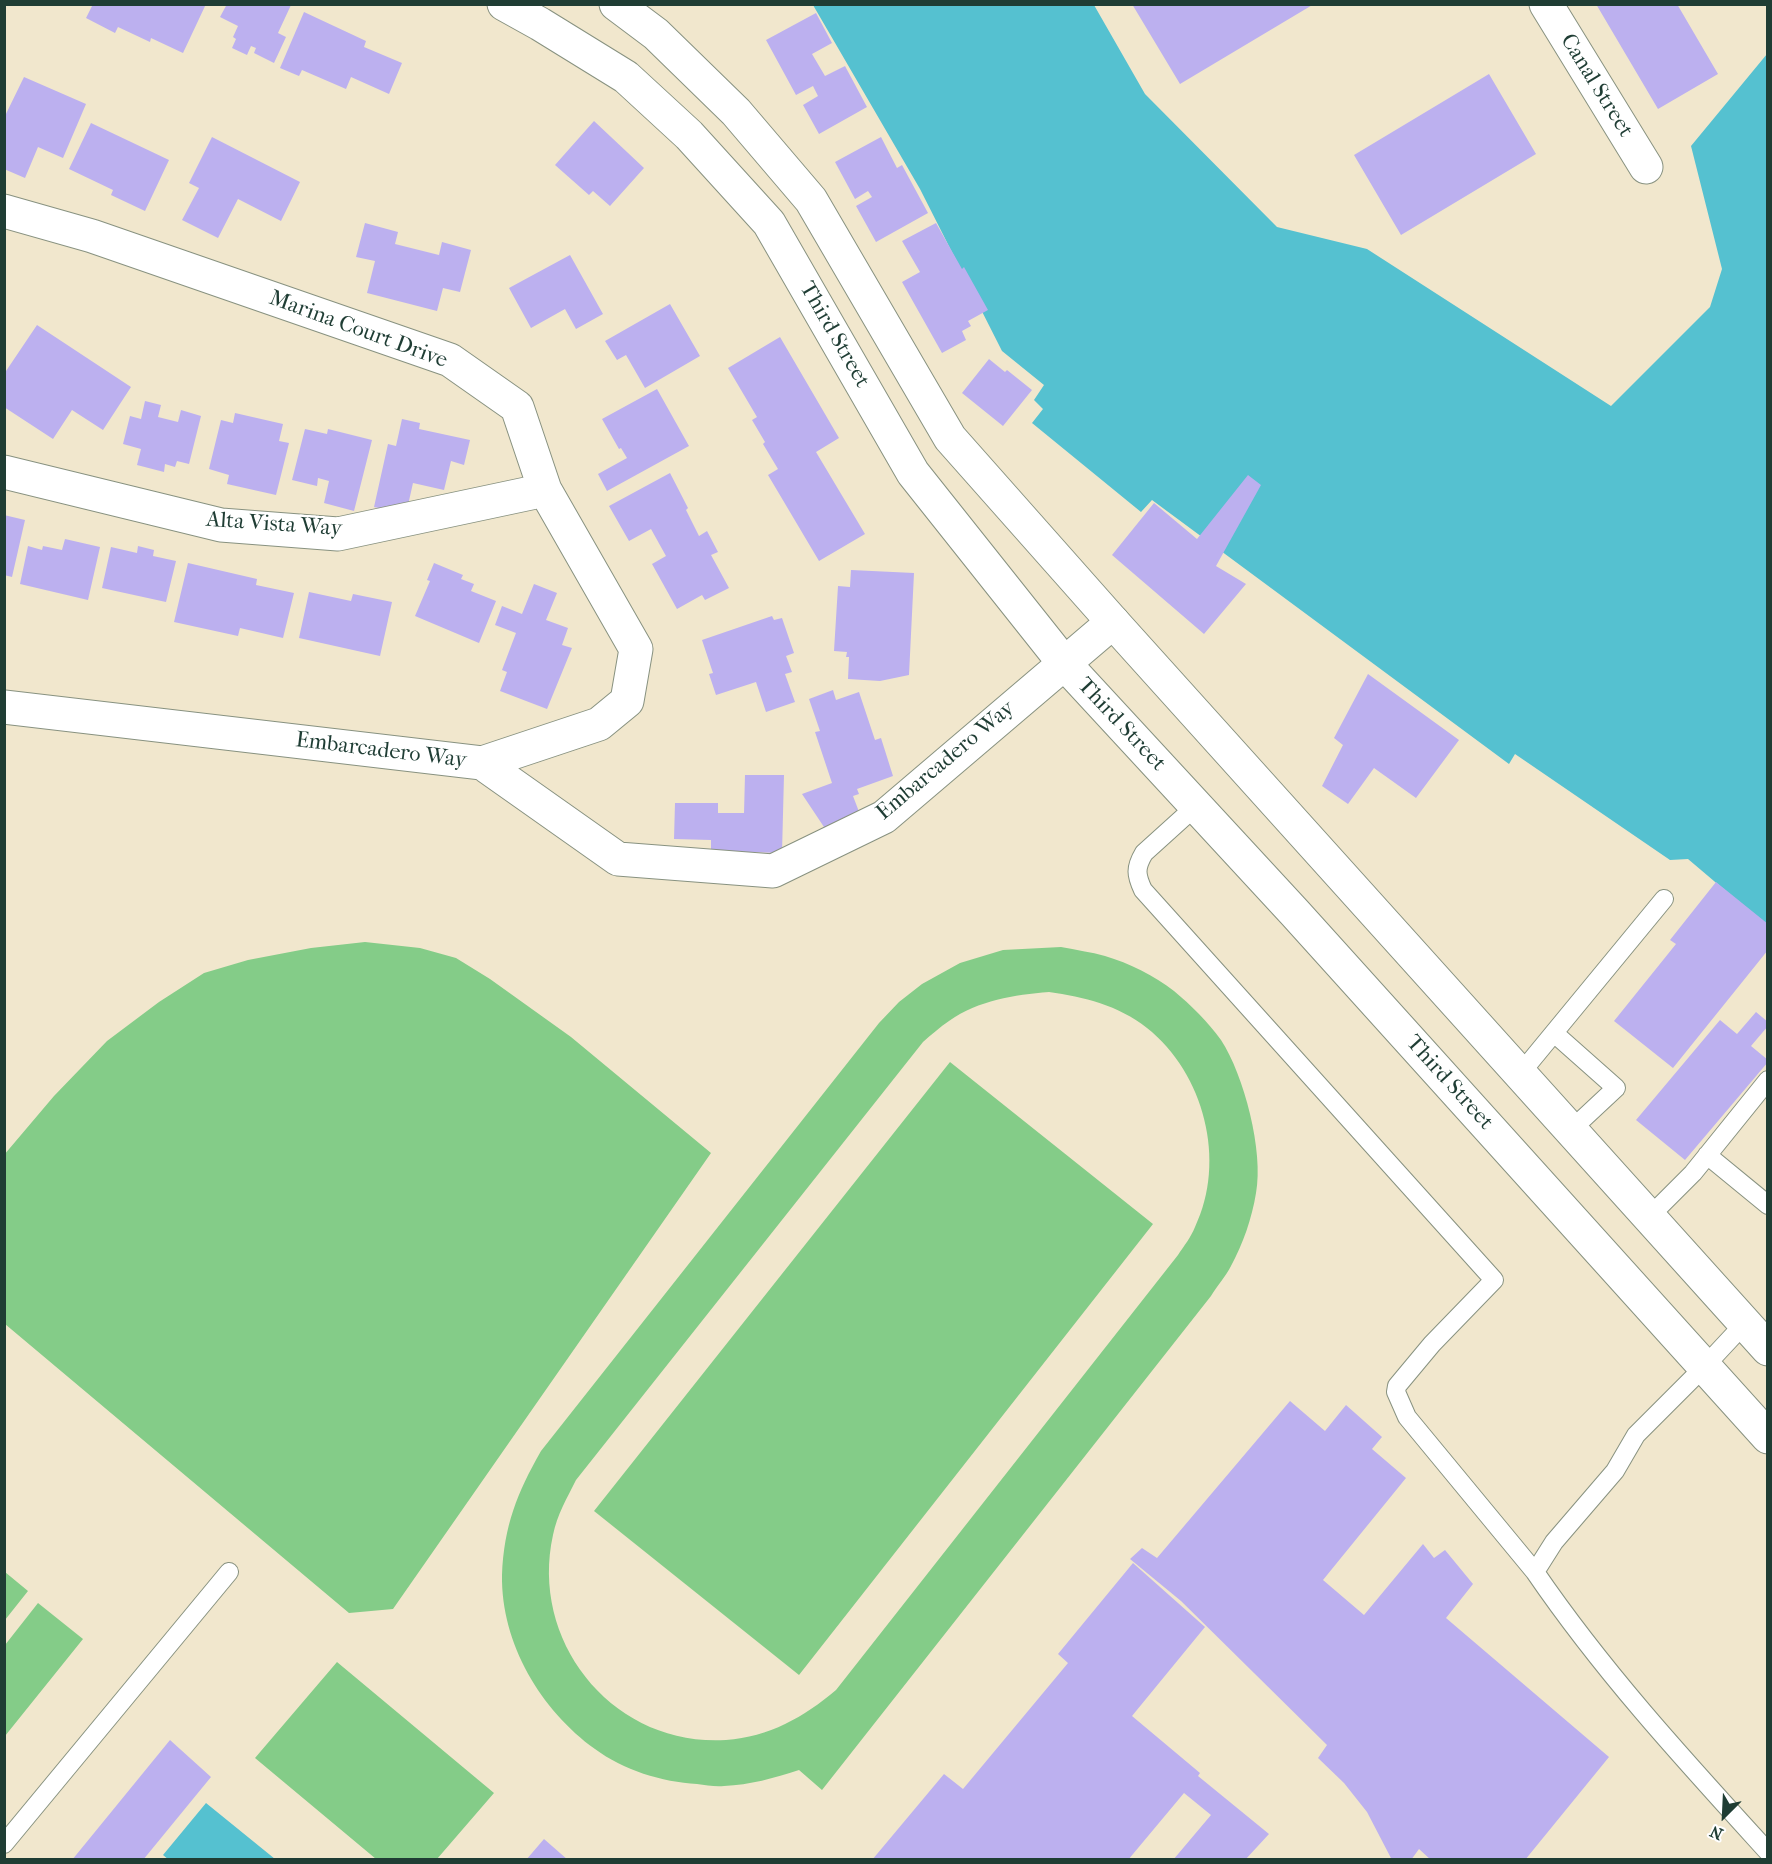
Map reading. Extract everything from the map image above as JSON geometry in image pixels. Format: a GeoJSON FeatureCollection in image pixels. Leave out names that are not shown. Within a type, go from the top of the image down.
{"type":"FeatureCollection","features":[{"type":"Feature","properties":{"kind":"main road","name":"Third Street"},"geometry":{"type":"LineString","coordinates":[[504,4],[626,77],[689,135],[770,224],[913,473],[1064,663],[1303,922],[1767,1437]]}},
{"type":"Feature","properties":{"kind":"main road"},"geometry":{"type":"LineString","coordinates":[[616,4],[656,34],[736,112],[811,200],[950,438],[1767,1349]]}},
{"type":"Feature","properties":{"kind":"main road","name":"Canal Street"},"geometry":{"type":"LineString","coordinates":[[1546,4],[1646,167]]}},
{"type":"Feature","properties":{"kind":"main road","name":"Marina Court Drive"},"geometry":{"type":"LineString","coordinates":[[4,211],[92,236],[450,360],[516,407],[545,490],[636,649],[627,701],[599,724],[482,763]]}},
{"type":"Feature","properties":{"kind":"main road","name":"Alta Vista Way"},"geometry":{"type":"LineString","coordinates":[[4,472],[221,525],[338,534],[545,490]]}},
{"type":"Feature","properties":{"kind":"main road","name":"Embarcadero Way"},"geometry":{"type":"LineString","coordinates":[[4,707],[482,763],[618,859],[773,871],[884,817],[1113,622]]}},
{"type":"Feature","properties":{"kind":"lane"},"geometry":{"type":"LineString","coordinates":[[1196,807],[1144,854],[1139,862],[1136,876],[1143,890],[1494,1280],[1432,1344],[1397,1386],[1396,1392],[1407,1417],[1535,1572],[1563,1614],[1653,1725],[1767,1852]]}},
{"type":"Feature","properties":{"kind":"lane"},"geometry":{"type":"LineString","coordinates":[[1520,1074],[1664,899]]}},
{"type":"Feature","properties":{"kind":"lane"},"geometry":{"type":"LineString","coordinates":[[1554,1033],[1616,1088],[1570,1130]]}},
{"type":"Feature","properties":{"kind":"lane"},"geometry":{"type":"LineString","coordinates":[[1649,1217],[1693,1173],[1767,1080]]}},
{"type":"Feature","properties":{"kind":"lane"},"geometry":{"type":"LineString","coordinates":[[1707,1155],[1767,1205]]}},
{"type":"Feature","properties":{"kind":"lane"},"geometry":{"type":"LineString","coordinates":[[1535,1572],[1554,1542],[1615,1471],[1636,1435],[1744,1323]]}},
{"type":"Feature","properties":{"kind":"lane"},"geometry":{"type":"LineString","coordinates":[[4,1844],[229,1572]]}},
{"type":"Feature","properties":{"kind":"green space"},"geometry":{"type":"Polygon","coordinates":[[[365,942],[420,948],[456,958],[490,979],[571,1037],[711,1153],[393,1609],[349,1613],[5,1324],[4,1155],[54,1096],[107,1041],[159,1002],[204,973],[248,960],[311,948],[365,942]]]}},
{"type":"Feature","properties":{"kind":"green space"},"geometry":{"type":"Polygon","coordinates":[[[1061,947],[1123,962],[1167,985],[1187,1002],[1216,1033],[1229,1055],[1244,1093],[1255,1136],[1257,1157],[1256,1193],[1247,1231],[1235,1258],[1211,1296],[822,1790],[799,1770],[753,1783],[717,1786],[657,1778],[630,1769],[595,1749],[575,1733],[542,1695],[517,1650],[503,1601],[502,1575],[509,1525],[525,1481],[541,1451],[879,1023],[899,1002],[922,984],[960,963],[1003,950],[1061,947]],[[1036,993],[985,1003],[960,1014],[923,1042],[576,1480],[553,1535],[549,1575],[554,1614],[568,1649],[588,1681],[616,1707],[648,1726],[685,1738],[726,1740],[757,1735],[785,1724],[811,1709],[836,1690],[1189,1238],[1204,1201],[1209,1174],[1209,1147],[1196,1093],[1183,1069],[1167,1047],[1147,1028],[1124,1013],[1100,1003],[1062,994],[1036,993]]]}},
{"type":"Feature","properties":{"kind":"green space"},"geometry":{"type":"Polygon","coordinates":[[[950,1062],[1153,1224],[799,1675],[594,1511],[950,1062]]]}},
{"type":"Feature","properties":{"kind":"green space"},"geometry":{"type":"Polygon","coordinates":[[[5,1572],[28,1591],[5,1620],[5,1572]]]}},
{"type":"Feature","properties":{"kind":"green space"},"geometry":{"type":"Polygon","coordinates":[[[38,1603],[83,1639],[5,1736],[5,1645],[38,1603]]]}},
{"type":"Feature","properties":{"kind":"green space"},"geometry":{"type":"Polygon","coordinates":[[[337,1662],[494,1793],[437,1859],[376,1859],[255,1758],[337,1662]]]}},
{"type":"Feature","properties":{"kind":"water"},"geometry":{"type":"Polygon","coordinates":[[[813,5],[1094,5],[1145,94],[1277,227],[1367,249],[1611,406],[1710,307],[1722,269],[1691,146],[1767,54],[1767,926],[1688,859],[1670,860],[1515,754],[1509,764],[1152,500],[1141,512],[1032,423],[1043,409],[1034,400],[1044,385],[1002,351],[920,189],[813,5]]]}},
{"type":"Feature","properties":{"kind":"water"},"geometry":{"type":"Polygon","coordinates":[[[206,1803],[275,1859],[169,1860],[163,1855],[206,1803]]]}},
{"type":"Feature","properties":{"kind":"building"},"geometry":{"type":"Polygon","coordinates":[[[93,4],[206,4],[183,53],[151,38],[150,42],[118,27],[115,33],[86,18],[93,4]]]}},
{"type":"Feature","properties":{"kind":"building"},"geometry":{"type":"Polygon","coordinates":[[[227,4],[291,5],[278,33],[286,37],[274,63],[254,53],[256,48],[251,46],[247,55],[232,48],[236,39],[233,37],[238,26],[220,17],[227,4]]]}},
{"type":"Feature","properties":{"kind":"building"},"geometry":{"type":"Polygon","coordinates":[[[1132,4],[1314,4],[1180,84],[1132,4]]]}},
{"type":"Feature","properties":{"kind":"building"},"geometry":{"type":"Polygon","coordinates":[[[1596,4],[1677,4],[1718,74],[1658,109],[1596,4]]]}},
{"type":"Feature","properties":{"kind":"building"},"geometry":{"type":"Polygon","coordinates":[[[304,12],[366,41],[364,47],[402,63],[389,94],[351,77],[346,89],[302,70],[299,76],[280,68],[304,12]]]}},
{"type":"Feature","properties":{"kind":"building"},"geometry":{"type":"Polygon","coordinates":[[[816,13],[832,43],[812,54],[825,76],[845,66],[867,107],[819,134],[803,105],[818,96],[813,86],[796,95],[766,40],[816,13]]]}},
{"type":"Feature","properties":{"kind":"building"},"geometry":{"type":"Polygon","coordinates":[[[1489,74],[1536,154],[1401,235],[1354,155],[1489,74]]]}},
{"type":"Feature","properties":{"kind":"building"},"geometry":{"type":"Polygon","coordinates":[[[24,77],[86,104],[63,158],[38,147],[25,178],[4,169],[4,118],[24,77]]]}},
{"type":"Feature","properties":{"kind":"building"},"geometry":{"type":"Polygon","coordinates":[[[594,121],[644,168],[610,206],[593,191],[589,195],[555,165],[594,121]]]}},
{"type":"Feature","properties":{"kind":"building"},"geometry":{"type":"Polygon","coordinates":[[[91,123],[169,160],[145,211],[111,195],[113,190],[69,169],[91,123]]]}},
{"type":"Feature","properties":{"kind":"building"},"geometry":{"type":"Polygon","coordinates":[[[212,137],[300,182],[281,221],[238,199],[218,238],[182,220],[199,188],[189,183],[212,137]]]}},
{"type":"Feature","properties":{"kind":"building"},"geometry":{"type":"Polygon","coordinates":[[[881,137],[897,168],[902,165],[928,213],[876,242],[856,206],[872,197],[868,191],[855,199],[835,162],[881,137]]]}},
{"type":"Feature","properties":{"kind":"building"},"geometry":{"type":"Polygon","coordinates":[[[365,223],[398,232],[395,244],[439,255],[442,242],[471,250],[460,292],[443,288],[437,311],[367,293],[375,261],[356,257],[365,223]]]}},
{"type":"Feature","properties":{"kind":"building"},"geometry":{"type":"Polygon","coordinates":[[[936,223],[988,310],[968,321],[971,326],[962,331],[966,340],[942,353],[902,282],[920,272],[902,241],[936,223]]]}},
{"type":"Feature","properties":{"kind":"building"},"geometry":{"type":"Polygon","coordinates":[[[570,255],[603,314],[576,329],[565,309],[531,328],[509,288],[570,255]]]}},
{"type":"Feature","properties":{"kind":"building"},"geometry":{"type":"Polygon","coordinates":[[[670,304],[700,356],[645,388],[626,355],[617,360],[605,341],[670,304]]]}},
{"type":"Feature","properties":{"kind":"building"},"geometry":{"type":"Polygon","coordinates":[[[37,325],[131,387],[103,430],[72,410],[53,439],[4,407],[4,374],[37,325]]]}},
{"type":"Feature","properties":{"kind":"building"},"geometry":{"type":"Polygon","coordinates":[[[780,337],[839,438],[816,452],[865,534],[819,561],[768,475],[778,469],[752,420],[757,417],[728,368],[780,337]]]}},
{"type":"Feature","properties":{"kind":"building"},"geometry":{"type":"Polygon","coordinates":[[[989,359],[1032,390],[1003,426],[962,393],[989,359]]]}},
{"type":"Feature","properties":{"kind":"building"},"geometry":{"type":"Polygon","coordinates":[[[657,389],[689,446],[607,491],[598,474],[627,458],[621,448],[619,449],[602,419],[657,389]]]}},
{"type":"Feature","properties":{"kind":"building"},"geometry":{"type":"Polygon","coordinates":[[[145,401],[161,405],[158,417],[178,422],[181,410],[201,416],[189,464],[177,461],[175,467],[165,464],[164,472],[137,465],[141,449],[123,444],[130,416],[141,419],[145,401]]]}},
{"type":"Feature","properties":{"kind":"building"},"geometry":{"type":"Polygon","coordinates":[[[235,413],[283,424],[279,441],[289,443],[276,495],[227,484],[229,475],[209,469],[221,420],[233,423],[235,413]]]}},
{"type":"Feature","properties":{"kind":"building"},"geometry":{"type":"Polygon","coordinates":[[[402,419],[420,423],[419,429],[470,440],[464,465],[451,461],[444,490],[413,483],[406,514],[374,507],[388,444],[396,446],[402,419]]]}},
{"type":"Feature","properties":{"kind":"building"},"geometry":{"type":"Polygon","coordinates":[[[305,429],[327,434],[328,429],[372,440],[354,511],[324,503],[329,481],[318,478],[317,486],[292,480],[305,429]]]}},
{"type":"Feature","properties":{"kind":"building"},"geometry":{"type":"Polygon","coordinates":[[[670,473],[699,536],[707,531],[718,552],[711,555],[729,588],[705,600],[702,595],[677,609],[652,564],[666,556],[651,529],[629,541],[609,506],[670,473]]]}},
{"type":"Feature","properties":{"kind":"building"},"geometry":{"type":"Polygon","coordinates":[[[1248,475],[1261,485],[1216,566],[1246,584],[1204,634],[1112,555],[1154,503],[1197,539],[1248,475]]]}},
{"type":"Feature","properties":{"kind":"building"},"geometry":{"type":"Polygon","coordinates":[[[4,515],[25,520],[12,577],[4,575],[4,515]]]}},
{"type":"Feature","properties":{"kind":"building"},"geometry":{"type":"Polygon","coordinates":[[[65,539],[100,547],[88,600],[20,584],[28,546],[42,550],[43,546],[62,550],[65,539]]]}},
{"type":"Feature","properties":{"kind":"building"},"geometry":{"type":"Polygon","coordinates":[[[138,546],[154,550],[153,556],[176,561],[166,602],[102,588],[111,547],[137,553],[138,546]]]}},
{"type":"Feature","properties":{"kind":"building"},"geometry":{"type":"Polygon","coordinates":[[[188,563],[257,579],[256,585],[294,593],[283,638],[240,628],[238,636],[174,622],[188,563]]]}},
{"type":"Feature","properties":{"kind":"building"},"geometry":{"type":"Polygon","coordinates":[[[434,563],[463,575],[461,579],[474,584],[471,591],[496,601],[479,643],[415,616],[430,581],[427,580],[434,563]]]}},
{"type":"Feature","properties":{"kind":"building"},"geometry":{"type":"Polygon","coordinates":[[[851,570],[914,573],[909,675],[880,681],[848,679],[849,657],[846,657],[847,652],[834,651],[838,586],[850,587],[851,570]]]}},
{"type":"Feature","properties":{"kind":"building"},"geometry":{"type":"Polygon","coordinates":[[[534,584],[557,593],[546,620],[568,628],[562,645],[572,648],[547,709],[500,691],[507,672],[502,670],[516,633],[495,625],[502,606],[522,614],[534,584]]]}},
{"type":"Feature","properties":{"kind":"building"},"geometry":{"type":"Polygon","coordinates":[[[309,592],[351,601],[353,594],[392,602],[380,656],[299,638],[309,592]]]}},
{"type":"Feature","properties":{"kind":"building"},"geometry":{"type":"Polygon","coordinates":[[[772,616],[774,620],[782,618],[794,653],[786,656],[792,672],[785,674],[795,702],[766,712],[756,682],[716,695],[709,674],[713,673],[702,640],[772,616]]]}},
{"type":"Feature","properties":{"kind":"building"},"geometry":{"type":"Polygon","coordinates":[[[1368,674],[1459,740],[1416,798],[1374,768],[1348,804],[1322,786],[1343,745],[1334,738],[1368,674]]]}},
{"type":"Feature","properties":{"kind":"building"},"geometry":{"type":"Polygon","coordinates":[[[833,690],[836,700],[859,692],[875,740],[881,738],[893,776],[857,789],[859,794],[853,796],[861,817],[826,830],[802,794],[832,783],[815,732],[820,731],[809,699],[833,690]]]}},
{"type":"Feature","properties":{"kind":"building"},"geometry":{"type":"Polygon","coordinates":[[[745,775],[784,775],[782,853],[711,851],[711,840],[674,839],[675,803],[718,803],[718,813],[744,813],[745,775]]]}},
{"type":"Feature","properties":{"kind":"building"},"geometry":{"type":"Polygon","coordinates":[[[1716,882],[1768,924],[1768,950],[1673,1068],[1614,1021],[1676,944],[1670,940],[1716,882]]]}},
{"type":"Feature","properties":{"kind":"building"},"geometry":{"type":"Polygon","coordinates":[[[1756,1012],[1768,1022],[1768,1026],[1751,1046],[1768,1062],[1685,1160],[1636,1120],[1720,1020],[1737,1034],[1756,1012]]]}},
{"type":"Feature","properties":{"kind":"building"},"geometry":{"type":"Polygon","coordinates":[[[1290,1401],[1325,1431],[1346,1405],[1382,1437],[1372,1449],[1406,1478],[1323,1580],[1364,1615],[1423,1544],[1434,1558],[1445,1550],[1473,1584],[1446,1618],[1609,1757],[1525,1860],[1431,1860],[1419,1849],[1411,1860],[1392,1860],[1367,1812],[1344,1783],[1318,1758],[1327,1745],[1181,1601],[1130,1559],[1142,1548],[1157,1558],[1290,1401]]]}},
{"type":"Feature","properties":{"kind":"building"},"geometry":{"type":"Polygon","coordinates":[[[1133,1563],[1205,1627],[1132,1716],[1200,1773],[1198,1776],[1269,1834],[1245,1860],[1173,1860],[1211,1815],[1184,1793],[1128,1860],[872,1860],[944,1774],[963,1789],[1068,1663],[1058,1654],[1133,1563]]]}},
{"type":"Feature","properties":{"kind":"building"},"geometry":{"type":"Polygon","coordinates":[[[170,1740],[211,1777],[143,1860],[72,1860],[170,1740]]]}},
{"type":"Feature","properties":{"kind":"building"},"geometry":{"type":"Polygon","coordinates":[[[544,1839],[568,1860],[526,1860],[544,1839]]]}}]}
